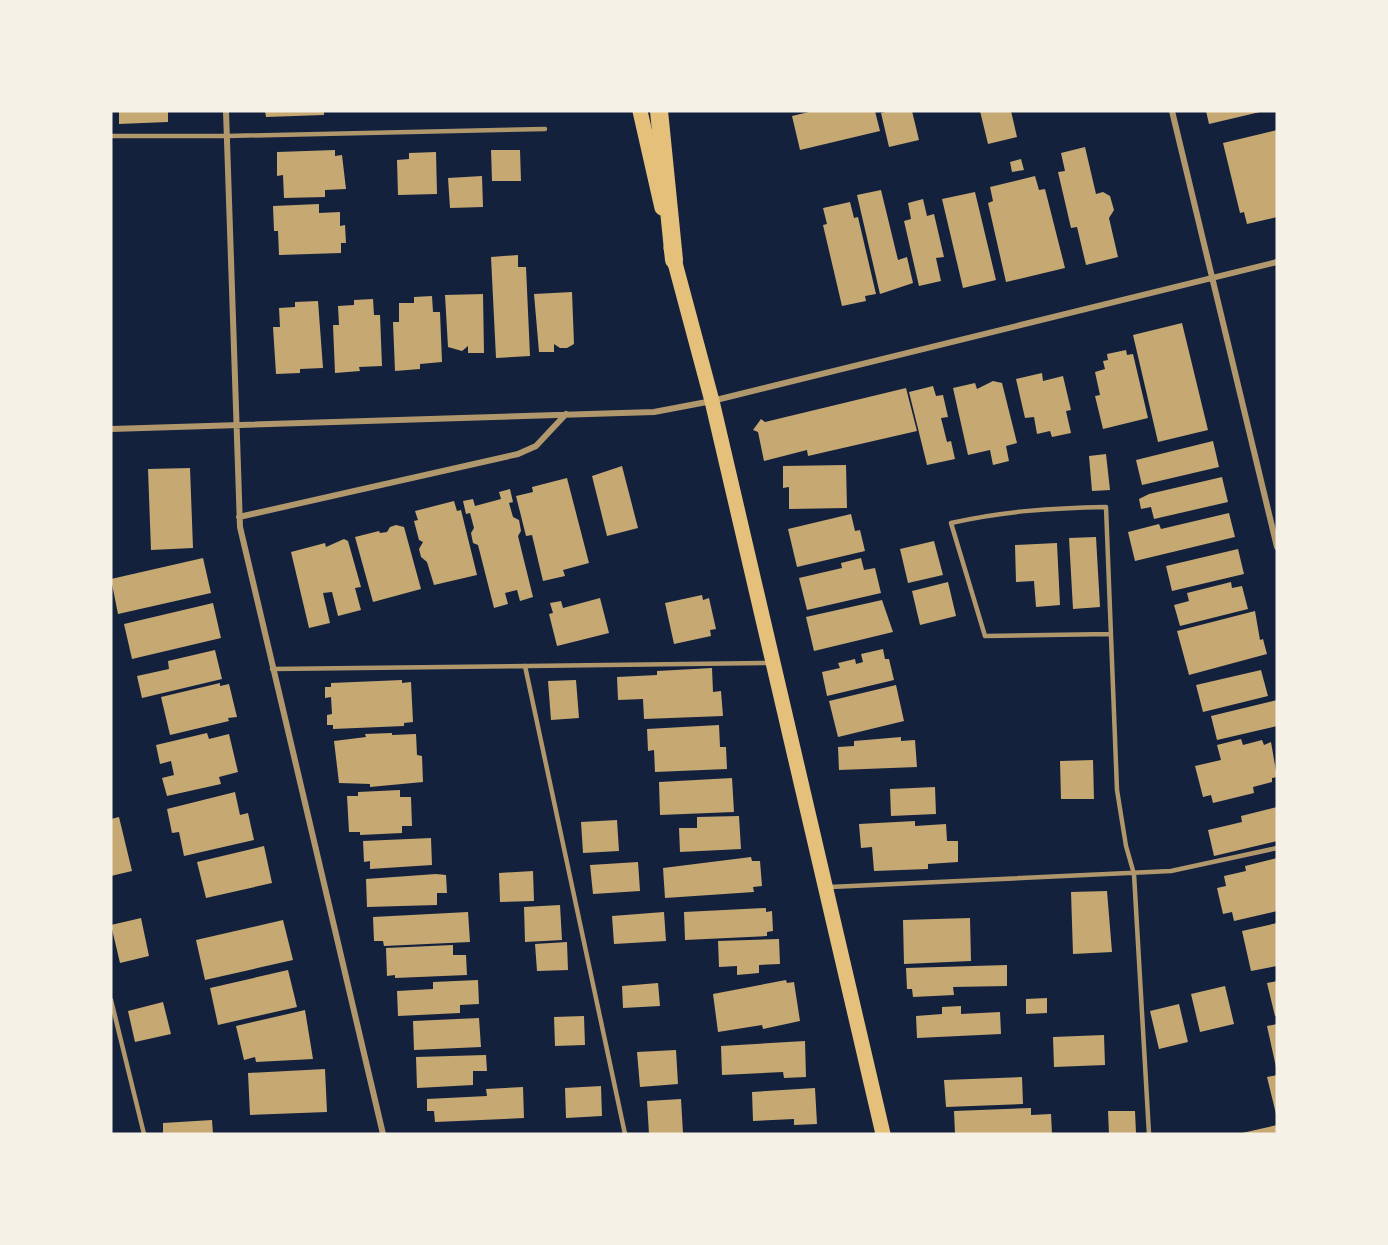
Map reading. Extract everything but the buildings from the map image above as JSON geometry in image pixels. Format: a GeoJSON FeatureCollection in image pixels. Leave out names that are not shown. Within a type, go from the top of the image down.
{"type":"FeatureCollection","features":[{"type":"Feature","properties":{"kind":"highway"},"geometry":{"type":"LineString","coordinates":[[659,111],[674,260]]}},
{"type":"Feature","properties":{"kind":"main road"},"geometry":{"type":"LineString","coordinates":[[640,111],[674,260],[712,402],[883,1134]]}},
{"type":"Feature","properties":{"kind":"street"},"geometry":{"type":"LineString","coordinates":[[226,111],[239,517],[251,580],[383,1134]]}},
{"type":"Feature","properties":{"kind":"street"},"geometry":{"type":"LineString","coordinates":[[1172,111],[1277,547]]}},
{"type":"Feature","properties":{"kind":"street"},"geometry":{"type":"LineString","coordinates":[[111,429],[237,423],[654,412],[712,402],[1277,262]]}},
{"type":"Feature","properties":{"kind":"street"},"geometry":{"type":"LineString","coordinates":[[239,517],[518,454],[536,446],[566,414]]}},
{"type":"Feature","properties":{"kind":"lane"},"geometry":{"type":"LineString","coordinates":[[111,135],[227,136],[545,129]]}},
{"type":"Feature","properties":{"kind":"lane"},"geometry":{"type":"LineString","coordinates":[[1110,634],[985,636],[951,523],[996,512],[1038,508],[1106,507],[1119,807],[1134,874],[1149,1134]]}},
{"type":"Feature","properties":{"kind":"lane"},"geometry":{"type":"LineString","coordinates":[[272,669],[773,663]]}},
{"type":"Feature","properties":{"kind":"lane"},"geometry":{"type":"LineString","coordinates":[[525,666],[625,1134]]}},
{"type":"Feature","properties":{"kind":"lane"},"geometry":{"type":"LineString","coordinates":[[825,887],[1134,874],[1211,864],[1277,848]]}},
{"type":"Feature","properties":{"kind":"lane"},"geometry":{"type":"LineString","coordinates":[[111,1000],[144,1134]]}}]}
